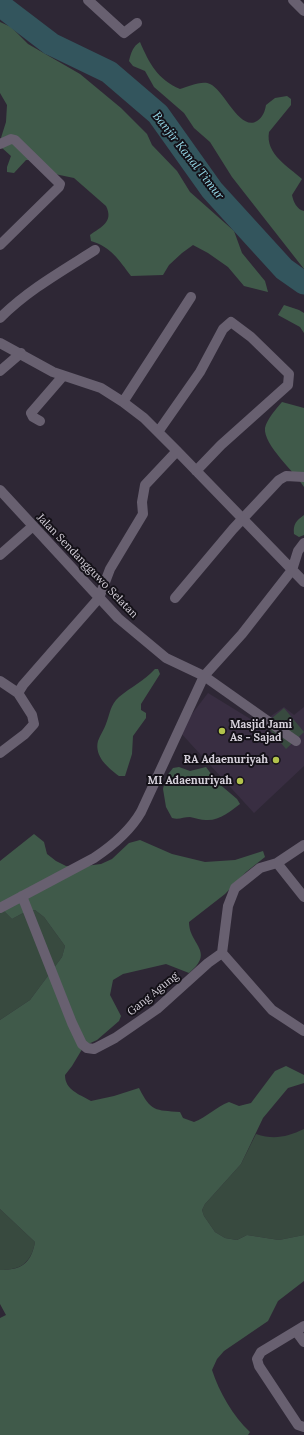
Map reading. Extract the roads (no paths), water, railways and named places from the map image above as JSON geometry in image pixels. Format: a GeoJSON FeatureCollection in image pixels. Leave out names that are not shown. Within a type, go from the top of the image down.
{"type":"FeatureCollection","features":[{"type":"Feature","properties":{"kind":"street"},"geometry":{"type":"LineString","coordinates":[[88,0],[124,33],[137,22]]}},
{"type":"Feature","properties":{"kind":"street"},"geometry":{"type":"LineString","coordinates":[[295,1],[304,11]]}},
{"type":"Feature","properties":{"kind":"street"},"geometry":{"type":"LineString","coordinates":[[0,144],[11,139],[15,140],[60,184],[59,187],[0,245]]}},
{"type":"Feature","properties":{"kind":"street"},"geometry":{"type":"LineString","coordinates":[[0,318],[17,301],[38,285],[95,250]]}},
{"type":"Feature","properties":{"kind":"street"},"geometry":{"type":"LineString","coordinates":[[123,402],[191,297]]}},
{"type":"Feature","properties":{"kind":"street"},"geometry":{"type":"LineString","coordinates":[[158,432],[200,372],[223,329],[231,322],[251,337],[289,374],[290,382],[288,385],[221,445],[196,471]]}},
{"type":"Feature","properties":{"kind":"street"},"geometry":{"type":"LineString","coordinates":[[0,343],[22,353],[63,376],[101,388],[123,402],[158,432],[304,582]]}},
{"type":"Feature","properties":{"kind":"street"},"geometry":{"type":"LineString","coordinates":[[0,371],[22,353]]}},
{"type":"Feature","properties":{"kind":"street"},"geometry":{"type":"LineString","coordinates":[[40,421],[33,417],[31,413],[63,376]]}},
{"type":"Feature","properties":{"kind":"street"},"geometry":{"type":"LineString","coordinates":[[18,693],[22,685],[99,598],[110,569],[143,514],[142,502],[145,485],[177,451]]}},
{"type":"Feature","properties":{"kind":"street"},"geometry":{"type":"LineString","coordinates":[[175,598],[242,520],[279,480],[286,476],[304,477]]}},
{"type":"Feature","properties":{"kind":"street","name":"Jalan Sendangguwo Selatan"},"geometry":{"type":"LineString","coordinates":[[0,490],[118,618],[156,650],[176,663],[204,676],[296,741]]}},
{"type":"Feature","properties":{"kind":"street"},"geometry":{"type":"LineString","coordinates":[[0,555],[33,526]]}},
{"type":"Feature","properties":{"kind":"street"},"geometry":{"type":"LineString","coordinates":[[0,908],[94,858],[131,827],[141,812],[204,676],[242,634],[292,570],[298,551],[304,543]]}},
{"type":"Feature","properties":{"kind":"street"},"geometry":{"type":"LineString","coordinates":[[0,681],[18,693],[32,715],[34,724],[0,753]]}},
{"type":"Feature","properties":{"kind":"street"},"geometry":{"type":"LineString","coordinates":[[304,845],[277,863],[260,868],[232,893],[228,906],[222,953],[272,1010],[304,1031]]}},
{"type":"Feature","properties":{"kind":"street"},"geometry":{"type":"LineString","coordinates":[[277,863],[304,898]]}},
{"type":"Feature","properties":{"kind":"street","name":"Gang Agung"},"geometry":{"type":"LineString","coordinates":[[22,896],[78,1037],[84,1046],[90,1049],[96,1048],[115,1038],[158,1009],[208,963],[222,953]]}},
{"type":"Feature","properties":{"kind":"street"},"geometry":{"type":"LineString","coordinates":[[302,1427],[259,1366],[257,1359],[261,1352],[300,1328],[304,1342]]}},
{"type":"Feature","properties":{"kind":"waterway","name":"Banjir Kanal Timur"},"geometry":{"type":"LineString","coordinates":[[0,5],[51,44],[109,72],[158,114],[212,190],[284,269],[304,283]]}},
{"type":"Feature","properties":{"kind":"place","name":"Masjid Jami As - Sajad"},"geometry":{"type":"Point","coordinates":[222,731]}},
{"type":"Feature","properties":{"kind":"place","name":"RA Adaenuriyah"},"geometry":{"type":"Point","coordinates":[276,760]}},
{"type":"Feature","properties":{"kind":"place","name":"MI Adaenuriyah"},"geometry":{"type":"Point","coordinates":[240,781]}}]}
